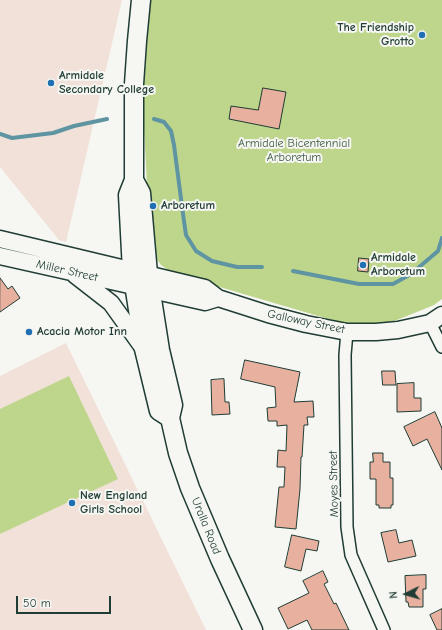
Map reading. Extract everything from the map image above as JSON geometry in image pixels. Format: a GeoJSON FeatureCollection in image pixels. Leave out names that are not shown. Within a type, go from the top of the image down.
{"type":"FeatureCollection","features":[{"type":"Feature","properties":{"kind":"main road"},"geometry":{"type":"LineString","coordinates":[[141,0],[134,84],[134,180],[141,193],[141,280]]}},
{"type":"Feature","properties":{"kind":"main road","name":"Miller Street"},"geometry":{"type":"LineString","coordinates":[[0,240],[141,280]]}},
{"type":"Feature","properties":{"kind":"main road","name":"Miller Street"},"geometry":{"type":"LineString","coordinates":[[0,256],[70,272],[141,280]]}},
{"type":"Feature","properties":{"kind":"main road"},"geometry":{"type":"LineString","coordinates":[[70,272],[111,303],[144,349]]}},
{"type":"Feature","properties":{"kind":"main road","name":"Galloway Street"},"geometry":{"type":"LineString","coordinates":[[141,280],[205,288],[218,298],[268,314],[306,324],[347,332],[398,330],[436,319]]}},
{"type":"Feature","properties":{"kind":"main road","name":"Uralla Road"},"geometry":{"type":"LineString","coordinates":[[141,280],[144,349],[159,411],[170,418]]}},
{"type":"Feature","properties":{"kind":"main road","name":"Uralla Road"},"geometry":{"type":"LineString","coordinates":[[141,280],[174,405],[170,418],[178,452],[190,488],[252,630]]}},
{"type":"Feature","properties":{"kind":"street"},"geometry":{"type":"LineString","coordinates":[[436,319],[442,347]]}},
{"type":"Feature","properties":{"kind":"street","name":"Moyes Street"},"geometry":{"type":"LineString","coordinates":[[347,332],[345,355],[347,527],[351,555],[384,630]]}},
{"type":"Feature","properties":{"kind":"shaded area","name":"Armidale Secondary College"},"geometry":{"type":"Polygon","coordinates":[[[0,0],[122,0],[66,242],[59,240],[0,167],[0,0]]]}},
{"type":"Feature","properties":{"kind":"shaded area","name":"New England Girls School"},"geometry":{"type":"Polygon","coordinates":[[[66,343],[206,630],[0,630],[0,376],[66,343]]]}},
{"type":"Feature","properties":{"kind":"green space","name":"Armidale Bicentennial Arboretum"},"geometry":{"type":"Polygon","coordinates":[[[148,0],[442,0],[442,299],[434,305],[397,320],[379,324],[342,323],[172,273],[161,265],[153,254],[147,186],[144,126],[143,79],[148,0]]]}},
{"type":"Feature","properties":{"kind":"green space"},"geometry":{"type":"Polygon","coordinates":[[[69,376],[118,479],[0,534],[0,409],[69,376]]]}},
{"type":"Feature","properties":{"kind":"building"},"geometry":{"type":"Polygon","coordinates":[[[263,88],[286,92],[279,129],[229,119],[231,106],[258,110],[263,88]]]}},
{"type":"Feature","properties":{"kind":"building","name":"Armidale Arboretum"},"geometry":{"type":"Polygon","coordinates":[[[359,258],[369,259],[368,272],[358,271],[359,258]]]}},
{"type":"Feature","properties":{"kind":"building"},"geometry":{"type":"Polygon","coordinates":[[[0,278],[8,289],[12,286],[20,298],[0,312],[0,278]]]}},
{"type":"Feature","properties":{"kind":"building"},"geometry":{"type":"Polygon","coordinates":[[[245,360],[300,372],[294,402],[313,401],[314,417],[307,417],[308,425],[304,425],[296,529],[275,527],[279,487],[284,487],[285,467],[277,467],[278,450],[286,451],[287,425],[277,426],[277,421],[268,421],[267,408],[276,407],[275,387],[241,379],[245,360]]]}},
{"type":"Feature","properties":{"kind":"building"},"geometry":{"type":"Polygon","coordinates":[[[382,371],[395,371],[396,385],[383,385],[382,371]]]}},
{"type":"Feature","properties":{"kind":"building"},"geometry":{"type":"Polygon","coordinates":[[[224,379],[225,402],[229,402],[230,414],[212,415],[211,380],[224,379]]]}},
{"type":"Feature","properties":{"kind":"building"},"geometry":{"type":"Polygon","coordinates":[[[414,383],[414,398],[421,398],[421,411],[397,412],[397,384],[414,383]]]}},
{"type":"Feature","properties":{"kind":"building"},"geometry":{"type":"Polygon","coordinates":[[[435,412],[442,428],[442,470],[427,439],[413,446],[404,427],[435,412]]]}},
{"type":"Feature","properties":{"kind":"building"},"geometry":{"type":"Polygon","coordinates":[[[373,453],[383,453],[383,462],[390,462],[390,478],[393,478],[393,505],[391,505],[391,508],[379,508],[379,505],[376,505],[376,479],[370,479],[370,462],[373,462],[373,453]]]}},
{"type":"Feature","properties":{"kind":"building"},"geometry":{"type":"Polygon","coordinates":[[[396,530],[399,543],[412,540],[416,556],[388,562],[381,533],[396,530]]]}},
{"type":"Feature","properties":{"kind":"building"},"geometry":{"type":"Polygon","coordinates":[[[292,535],[319,541],[317,551],[306,549],[301,571],[285,567],[292,535]]]}},
{"type":"Feature","properties":{"kind":"building"},"geometry":{"type":"Polygon","coordinates":[[[323,571],[328,582],[324,584],[334,604],[336,603],[349,630],[312,630],[307,620],[288,629],[278,608],[309,593],[303,581],[323,571]]]}},
{"type":"Feature","properties":{"kind":"building"},"geometry":{"type":"Polygon","coordinates":[[[426,575],[426,589],[423,589],[423,607],[409,607],[408,602],[406,602],[405,576],[426,575]]]}},
{"type":"Feature","properties":{"kind":"building"},"geometry":{"type":"Polygon","coordinates":[[[442,609],[442,630],[437,630],[430,615],[442,609]]]}},
{"type":"Feature","properties":{"kind":"waterway"},"geometry":{"type":"LineString","coordinates":[[0,134],[12,138],[53,133],[74,126],[107,119]]}},
{"type":"Feature","properties":{"kind":"waterway"},"geometry":{"type":"LineString","coordinates":[[154,119],[164,122],[171,131],[186,235],[196,251],[212,261],[237,267],[262,267]]}},
{"type":"Feature","properties":{"kind":"waterway"},"geometry":{"type":"LineString","coordinates":[[293,271],[359,284],[393,284],[411,274],[438,251],[442,238]]}},
{"type":"Feature","properties":{"kind":"place","name":"The Friendship Grotto"},"geometry":{"type":"Point","coordinates":[422,35]}},
{"type":"Feature","properties":{"kind":"place","name":"Armidale Secondary College"},"geometry":{"type":"Point","coordinates":[51,83]}},
{"type":"Feature","properties":{"kind":"place","name":"Arboretum"},"geometry":{"type":"Point","coordinates":[153,206]}},
{"type":"Feature","properties":{"kind":"place","name":"Armidale Arboretum"},"geometry":{"type":"Point","coordinates":[363,265]}},
{"type":"Feature","properties":{"kind":"place","name":"Acacia Motor Inn"},"geometry":{"type":"Point","coordinates":[29,332]}},
{"type":"Feature","properties":{"kind":"place","name":"New England Girls School"},"geometry":{"type":"Point","coordinates":[72,503]}}]}
